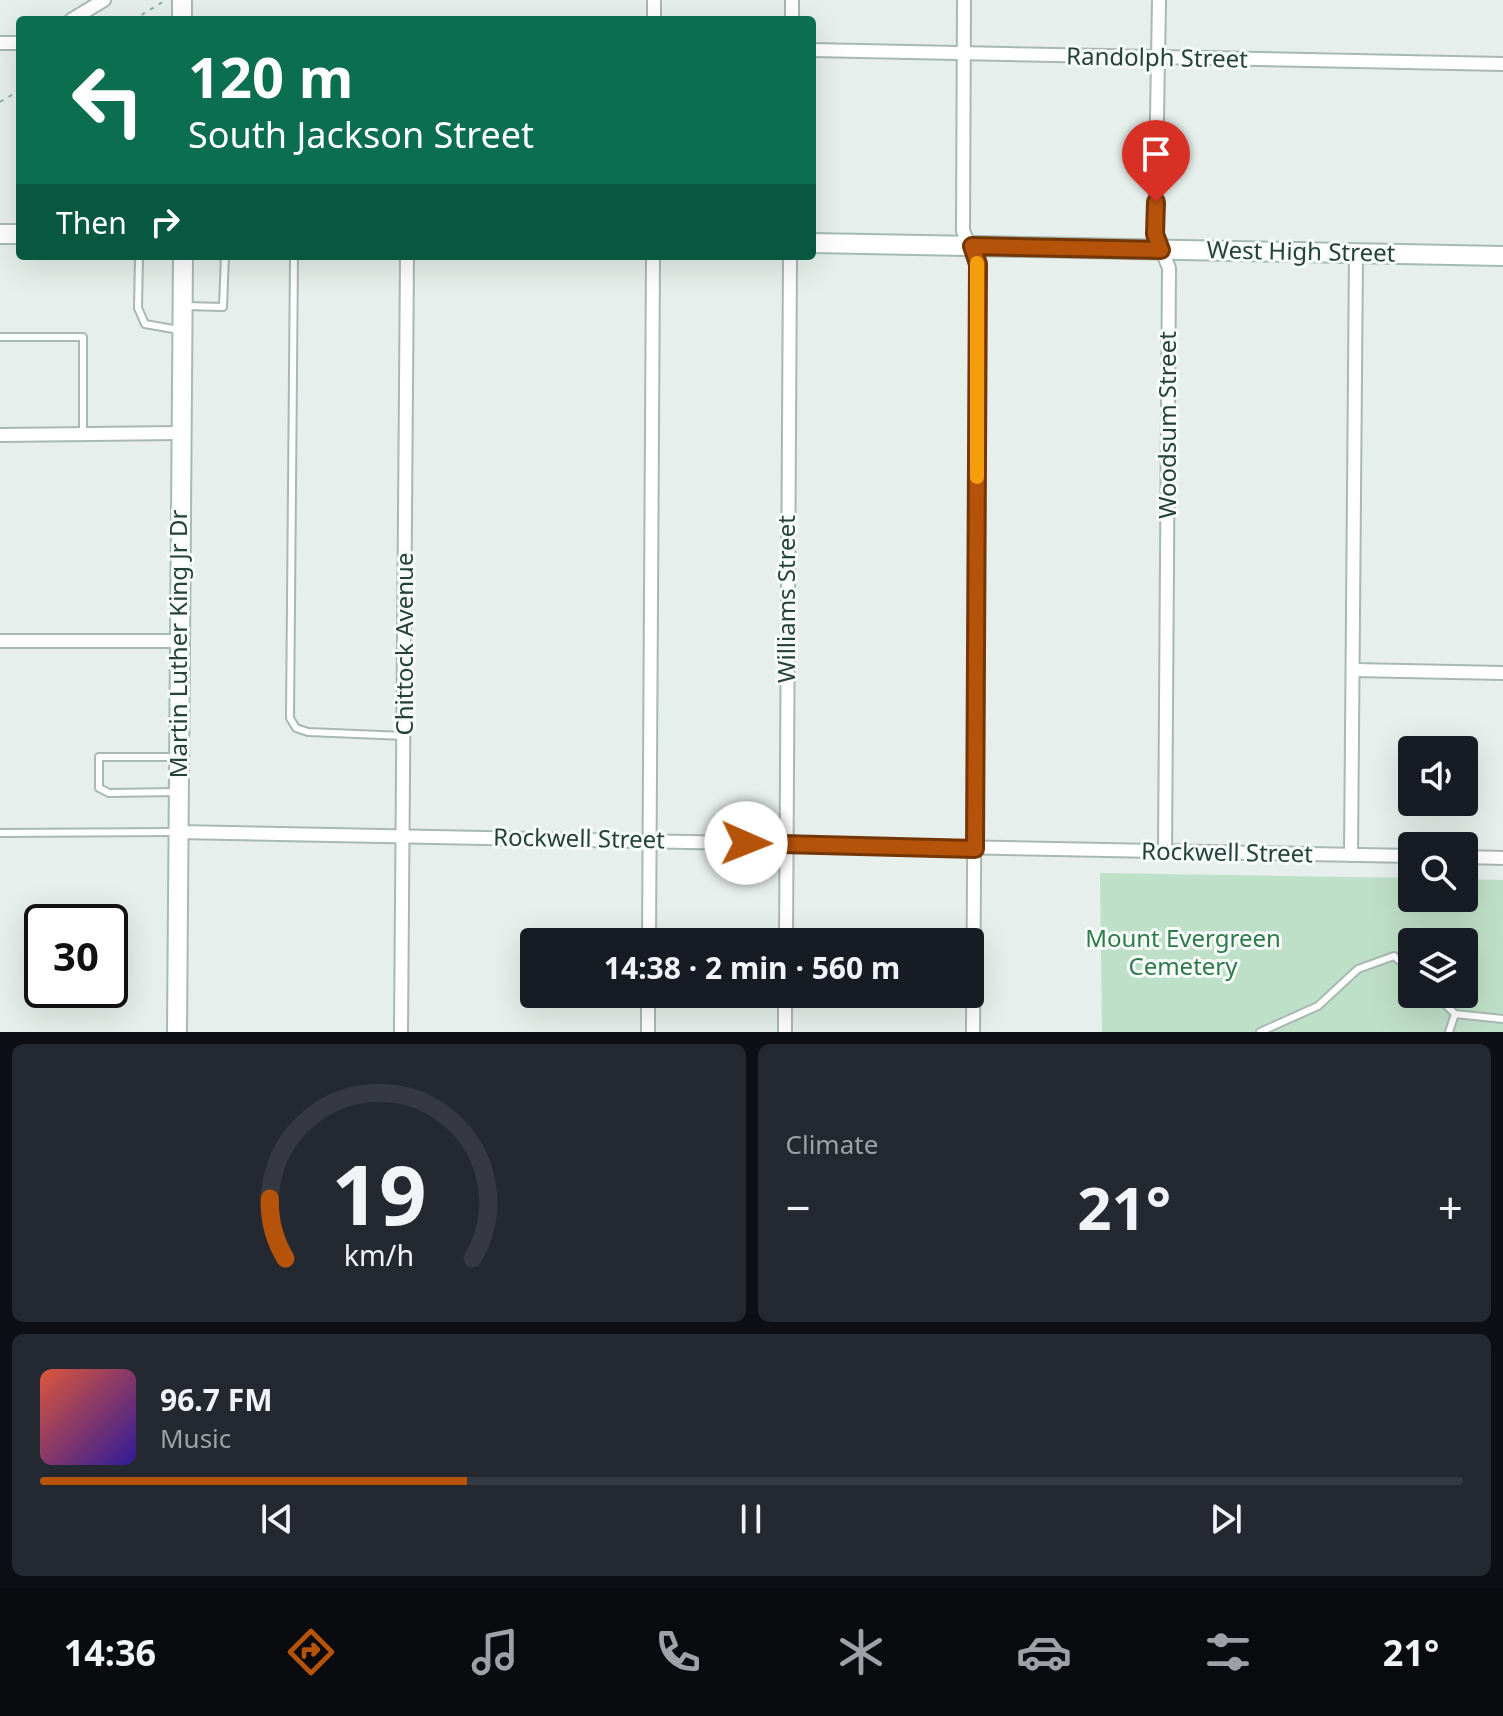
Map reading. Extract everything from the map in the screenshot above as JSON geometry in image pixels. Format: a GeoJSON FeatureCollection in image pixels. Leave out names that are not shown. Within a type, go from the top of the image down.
{"type":"FeatureCollection","features":[{"type":"Feature","properties":{"kind":"main road","name":"West High Street"},"geometry":{"type":"LineString","coordinates":[[816,243],[1503,256]]}},
{"type":"Feature","properties":{"kind":"main road","name":"Martin Luther King Jr Dr"},"geometry":{"type":"LineString","coordinates":[[177,1032],[183,260]]}},
{"type":"Feature","properties":{"kind":"street"},"geometry":{"type":"LineString","coordinates":[[78,16],[104,0]]}},
{"type":"Feature","properties":{"kind":"street"},"geometry":{"type":"LineString","coordinates":[[964,0],[963,231],[978,264],[973,1032]]}},
{"type":"Feature","properties":{"kind":"street","name":"Woodsum Street"},"geometry":{"type":"LineString","coordinates":[[1159,0],[1155,234],[1169,268],[1165,853]]}},
{"type":"Feature","properties":{"kind":"street","name":"Randolph Street"},"geometry":{"type":"LineString","coordinates":[[816,50],[1503,64]]}},
{"type":"Feature","properties":{"kind":"street"},"geometry":{"type":"LineString","coordinates":[[1351,855],[1356,253]]}},
{"type":"Feature","properties":{"kind":"street","name":"Chittock Avenue"},"geometry":{"type":"LineString","coordinates":[[401,1032],[407,260]]}},
{"type":"Feature","properties":{"kind":"street"},"geometry":{"type":"LineString","coordinates":[[649,928],[653,260]]}},
{"type":"Feature","properties":{"kind":"street","name":"Williams Street"},"geometry":{"type":"LineString","coordinates":[[786,928],[790,260]]}},
{"type":"Feature","properties":{"kind":"street"},"geometry":{"type":"LineString","coordinates":[[0,435],[180,433]]}},
{"type":"Feature","properties":{"kind":"street"},"geometry":{"type":"LineString","coordinates":[[0,641],[180,641]]}},
{"type":"Feature","properties":{"kind":"street"},"geometry":{"type":"LineString","coordinates":[[1354,670],[1503,673]]}},
{"type":"Feature","properties":{"kind":"street","name":"Rockwell Street"},"geometry":{"type":"LineString","coordinates":[[178,832],[1398,856]]}},
{"type":"Feature","properties":{"kind":"street"},"geometry":{"type":"LineString","coordinates":[[1478,857],[1503,858]]}},
{"type":"Feature","properties":{"kind":"street"},"geometry":{"type":"LineString","coordinates":[[648,1008],[648,1032]]}},
{"type":"Feature","properties":{"kind":"street"},"geometry":{"type":"LineString","coordinates":[[785,1008],[785,1032]]}},
{"type":"Feature","properties":{"kind":"lane"},"geometry":{"type":"LineString","coordinates":[[139,260],[138,308],[145,324],[183,330]]}},
{"type":"Feature","properties":{"kind":"lane"},"geometry":{"type":"LineString","coordinates":[[183,306],[223,307],[225,260]]}},
{"type":"Feature","properties":{"kind":"lane"},"geometry":{"type":"LineString","coordinates":[[294,260],[290,718],[296,728],[308,732],[405,736]]}},
{"type":"Feature","properties":{"kind":"lane"},"geometry":{"type":"LineString","coordinates":[[0,337],[83,337],[83,434]]}},
{"type":"Feature","properties":{"kind":"lane"},"geometry":{"type":"LineString","coordinates":[[178,792],[109,793],[99,788],[99,757],[179,757]]}},
{"type":"Feature","properties":{"kind":"lane"},"geometry":{"type":"LineString","coordinates":[[0,833],[178,832]]}},
{"type":"Feature","properties":{"kind":"lane"},"geometry":{"type":"LineString","coordinates":[[1260,1032],[1318,1006],[1358,969],[1394,956],[1398,960]]}},
{"type":"Feature","properties":{"kind":"lane"},"geometry":{"type":"LineString","coordinates":[[1449,1008],[1455,1014],[1503,1019]]}},
{"type":"Feature","properties":{"kind":"lane"},"geometry":{"type":"LineString","coordinates":[[1449,1032],[1455,1014]]}},
{"type":"Feature","properties":{"kind":"path"},"geometry":{"type":"LineString","coordinates":[[140,16],[166,0]]}},
{"type":"Feature","properties":{"kind":"green space","name":"Mount Evergreen Cemetery"},"geometry":{"type":"Polygon","coordinates":[[[1100,873],[1398,878],[1398,912],[1478,912],[1478,879],[1503,880],[1503,1032],[1102,1032],[1100,873]]]}},
{"type":"Feature","properties":{"kind":"slow traffic"},"geometry":{"type":"LineString","coordinates":[[977,263],[977,477]]}},
{"type":"Feature","properties":{"kind":"route"},"geometry":{"type":"LineString","coordinates":[[746,843],[975,849],[978,264],[972,246],[1161,250],[1155,234],[1156,202]]}}]}
